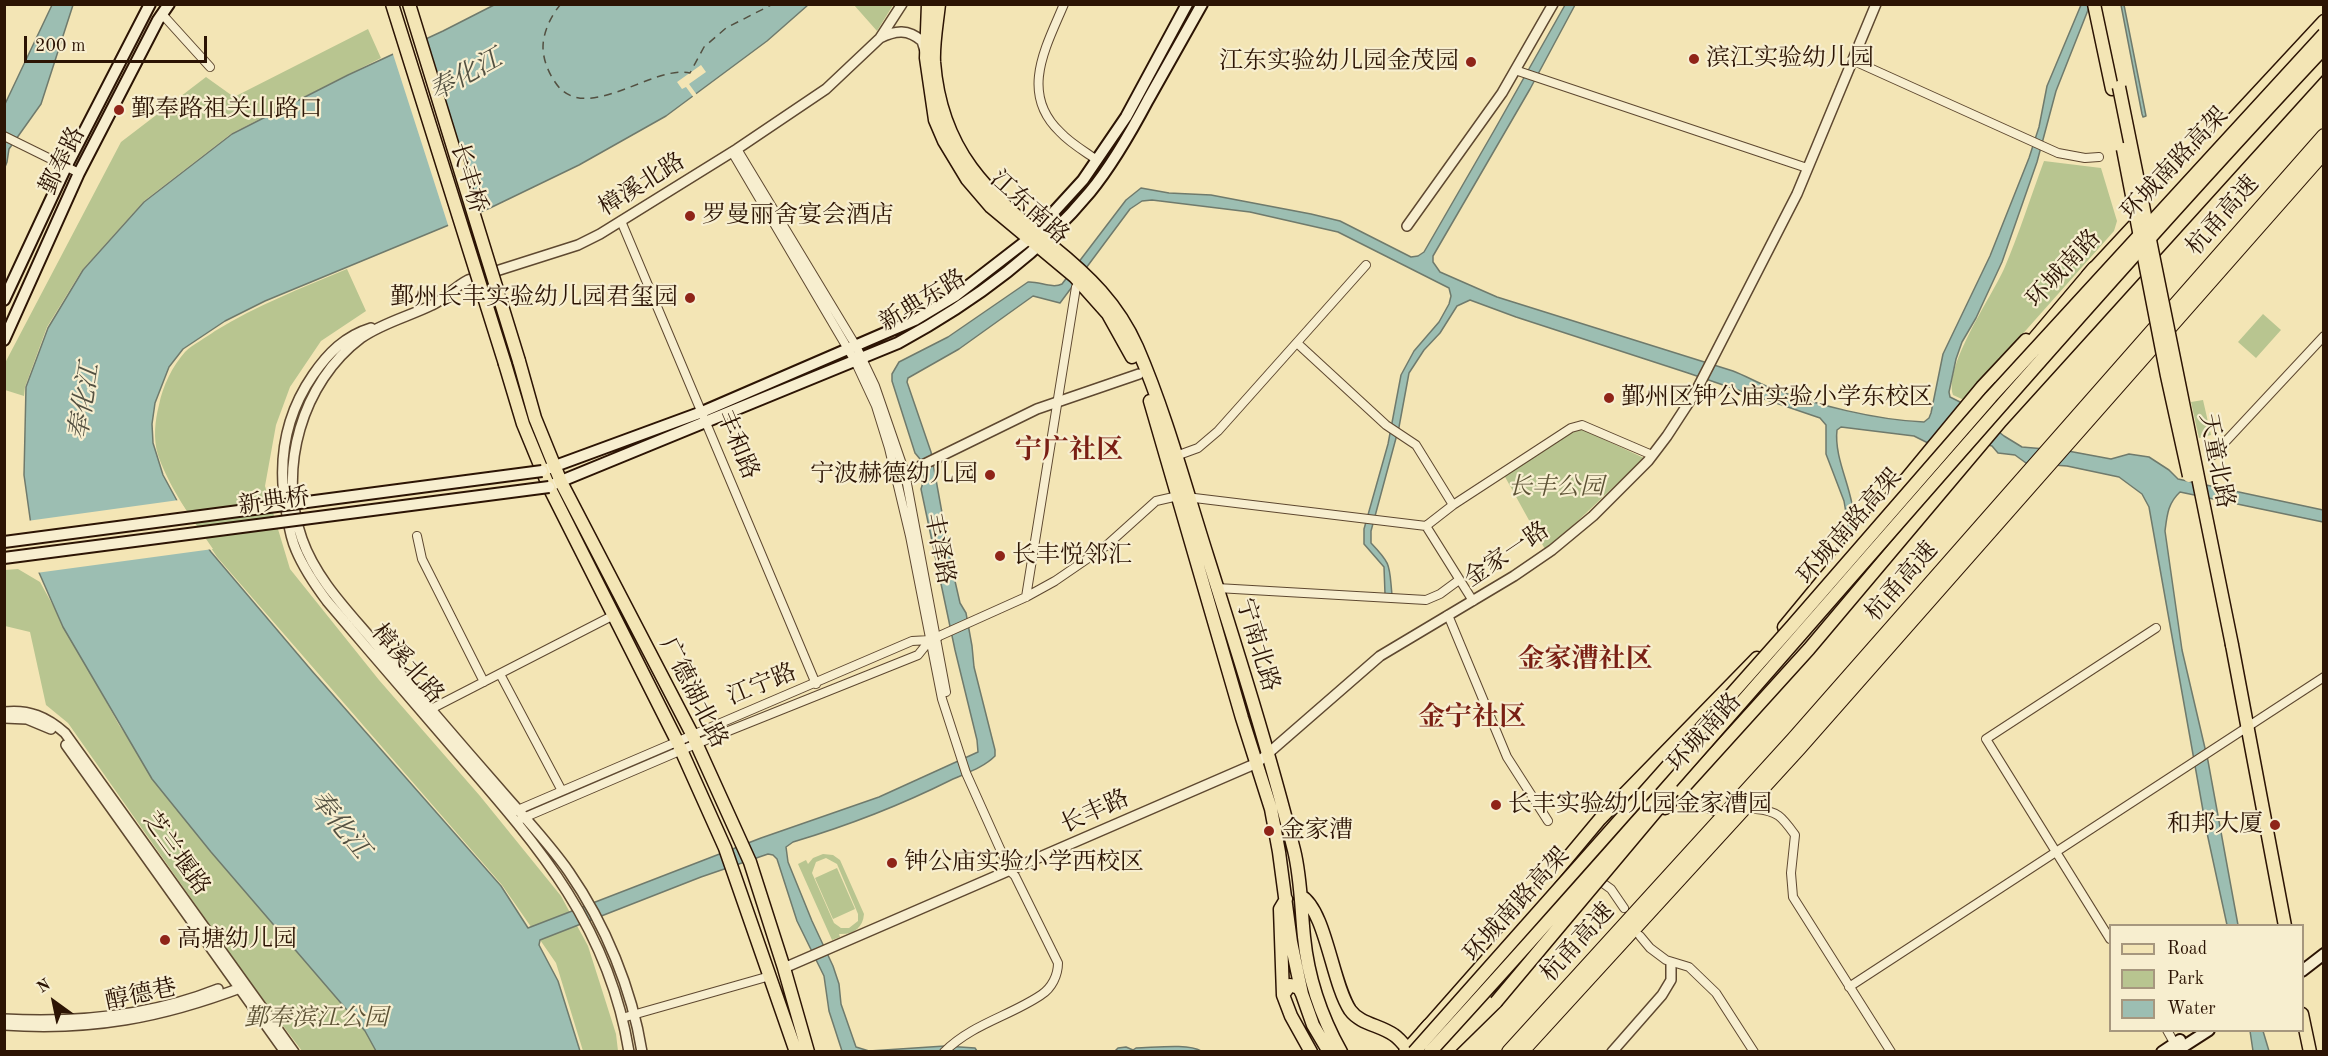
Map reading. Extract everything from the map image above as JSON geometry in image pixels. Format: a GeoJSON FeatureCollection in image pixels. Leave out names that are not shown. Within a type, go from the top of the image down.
{"type":"FeatureCollection","features":[{"type":"Feature","properties":{"kind":"highway","name":"杭甬高速"},"geometry":{"type":"LineString","coordinates":[[1521,1052],[1799,748],[2324,136]]}},
{"type":"Feature","properties":{"kind":"highway","name":"杭甬高速"},"geometry":{"type":"LineString","coordinates":[[2063,441],[2324,152]]}},
{"type":"Feature","properties":{"kind":"highway","name":"杭甬高速"},"geometry":{"type":"LineString","coordinates":[[1509,1052],[2035,473]]}},
{"type":"Feature","properties":{"kind":"main road","name":"鄞奉路"},"geometry":{"type":"LineString","coordinates":[[4,300],[66,167],[150,4]]}},
{"type":"Feature","properties":{"kind":"main road","name":"长丰桥"},"geometry":{"type":"LineString","coordinates":[[392,4],[505,364]]}},
{"type":"Feature","properties":{"kind":"main road","name":"长丰桥"},"geometry":{"type":"LineString","coordinates":[[409,4],[519,361]]}},
{"type":"Feature","properties":{"kind":"main road","name":"江东南路"},"geometry":{"type":"LineString","coordinates":[[928,4],[926,58],[934,120],[967,179],[991,207],[1038,239]]}},
{"type":"Feature","properties":{"kind":"main road","name":"江东南路"},"geometry":{"type":"LineString","coordinates":[[939,4],[934,61],[944,118],[957,145],[976,174],[1003,205],[1075,272]]}},
{"type":"Feature","properties":{"kind":"main road","name":"新典东路"},"geometry":{"type":"LineString","coordinates":[[542,471],[702,412],[915,320],[955,296],[1038,239],[1083,180],[1126,117],[1187,4]]}},
{"type":"Feature","properties":{"kind":"main road","name":"新典东路"},"geometry":{"type":"LineString","coordinates":[[549,487],[859,360],[898,343],[942,319],[1038,239],[1090,192],[1122,147],[1202,4]]}},
{"type":"Feature","properties":{"kind":"main road","name":"天童北路"},"geometry":{"type":"LineString","coordinates":[[2094,4],[2116,88]]}},
{"type":"Feature","properties":{"kind":"main road","name":"天童北路"},"geometry":{"type":"LineString","coordinates":[[2103,4],[2116,88],[2285,924]]}},
{"type":"Feature","properties":{"kind":"main road","name":"鄞奉路"},"geometry":{"type":"LineString","coordinates":[[4,340],[80,172],[165,9]]}},
{"type":"Feature","properties":{"kind":"main road","name":"环城南路"},"geometry":{"type":"LineString","coordinates":[[1409,1051],[1600,819],[1769,645],[1982,387],[2324,21]]}},
{"type":"Feature","properties":{"kind":"main road","name":"环城南路高架"},"geometry":{"type":"LineString","coordinates":[[1409,1051],[1722,706],[1991,397],[2324,34]]}},
{"type":"Feature","properties":{"kind":"main road","name":"环城南路高架"},"geometry":{"type":"LineString","coordinates":[[1430,1052],[2113,279],[2324,48]]}},
{"type":"Feature","properties":{"kind":"main road","name":"环城南路"},"geometry":{"type":"LineString","coordinates":[[1443,1052],[1495,988],[1677,795],[1809,649],[2001,421],[2324,64]]}},
{"type":"Feature","properties":{"kind":"main road"},"geometry":{"type":"LineString","coordinates":[[1864,544],[1920,473],[2094,268]]}},
{"type":"Feature","properties":{"kind":"main road","name":"宁南北路"},"geometry":{"type":"LineString","coordinates":[[1075,272],[1108,314],[1128,348],[1153,409],[1217,588],[1269,752],[1296,857],[1312,982],[1326,1025],[1341,1052]]}},
{"type":"Feature","properties":{"kind":"main road","name":"宁南北路"},"geometry":{"type":"LineString","coordinates":[[1075,272],[1105,294],[1120,315],[1136,345],[1162,410],[1176,456],[1184,497],[1242,718],[1271,810],[1291,942],[1302,994],[1313,1025],[1329,1052]]}},
{"type":"Feature","properties":{"kind":"main road","name":"广德湖北路"},"geometry":{"type":"LineString","coordinates":[[519,361],[536,418],[561,482],[694,739],[750,862],[808,1052]]}},
{"type":"Feature","properties":{"kind":"main road","name":"广德湖北路"},"geometry":{"type":"LineString","coordinates":[[505,364],[523,424],[549,487],[679,746],[735,871],[796,1052]]}},
{"type":"Feature","properties":{"kind":"main road","name":"新典桥"},"geometry":{"type":"LineString","coordinates":[[4,542],[542,471]]}},
{"type":"Feature","properties":{"kind":"main road","name":"新典桥"},"geometry":{"type":"LineString","coordinates":[[4,558],[549,487]]}},
{"type":"Feature","properties":{"kind":"main road"},"geometry":{"type":"LineString","coordinates":[[1423,1032],[1684,741],[1722,706]]}},
{"type":"Feature","properties":{"kind":"main road"},"geometry":{"type":"LineString","coordinates":[[1443,1052],[1497,1002],[1684,778],[1736,708]]}},
{"type":"Feature","properties":{"kind":"main road"},"geometry":{"type":"LineString","coordinates":[[2244,726],[2277,924]]}},
{"type":"Feature","properties":{"kind":"main road"},"geometry":{"type":"LineString","coordinates":[[1301,895],[1306,899],[1317,918],[1338,984],[1350,1010],[1361,1019],[1394,1035],[1409,1051]]}},
{"type":"Feature","properties":{"kind":"main road"},"geometry":{"type":"LineString","coordinates":[[1286,898],[1280,909],[1283,995],[1291,1016],[1311,1052]]}},
{"type":"Feature","properties":{"kind":"main road"},"geometry":{"type":"LineString","coordinates":[[1303,921],[1317,918]]}},
{"type":"Feature","properties":{"kind":"main road"},"geometry":{"type":"LineString","coordinates":[[2304,960],[2324,945]]}},
{"type":"Feature","properties":{"kind":"main road"},"geometry":{"type":"LineString","coordinates":[[2304,969],[2324,954]]}},
{"type":"Feature","properties":{"kind":"main road"},"geometry":{"type":"LineString","coordinates":[[1283,995],[1290,985],[1299,988],[1302,994]]}},
{"type":"Feature","properties":{"kind":"main road"},"geometry":{"type":"LineString","coordinates":[[799,1020],[809,1033],[815,1052]]}},
{"type":"Feature","properties":{"kind":"main road"},"geometry":{"type":"LineString","coordinates":[[2304,1024],[2310,1052]]}},
{"type":"Feature","properties":{"kind":"main road"},"geometry":{"type":"LineString","coordinates":[[788,1052],[790,1032]]}},
{"type":"Feature","properties":{"kind":"main road"},"geometry":{"type":"LineString","coordinates":[[2176,1048],[2193,1032]]}},
{"type":"Feature","properties":{"kind":"main road"},"geometry":{"type":"LineString","coordinates":[[2162,1052],[2176,1048],[2205,1032]]}},
{"type":"Feature","properties":{"kind":"main road"},"geometry":{"type":"LineString","coordinates":[[2297,1032],[2302,1052]]}},
{"type":"Feature","properties":{"kind":"street","name":"樟溪北路"},"geometry":{"type":"LineString","coordinates":[[629,1052],[622,1018],[604,960],[576,903],[517,815],[345,607],[319,572],[302,539],[294,498],[295,450],[300,424],[312,395],[328,371],[362,337],[442,300],[454,288],[468,280],[578,245],[735,151],[826,89],[880,38],[902,4]]}},
{"type":"Feature","properties":{"kind":"street"},"geometry":{"type":"LineString","coordinates":[[1064,4],[1039,66],[1038,85],[1041,101],[1057,130],[1096,160]]}},
{"type":"Feature","properties":{"kind":"street"},"geometry":{"type":"LineString","coordinates":[[1407,226],[1517,71],[1553,4]]}},
{"type":"Feature","properties":{"kind":"street","name":"金家一路"},"geometry":{"type":"LineString","coordinates":[[1257,763],[1380,656],[1473,601],[1552,550],[1593,516],[1652,455],[1695,393],[1797,194],[1876,4]]}},
{"type":"Feature","properties":{"kind":"street"},"geometry":{"type":"LineString","coordinates":[[165,9],[210,67]]}},
{"type":"Feature","properties":{"kind":"street"},"geometry":{"type":"LineString","coordinates":[[880,38],[894,31],[907,32],[922,42],[926,58]]}},
{"type":"Feature","properties":{"kind":"street"},"geometry":{"type":"LineString","coordinates":[[1852,60],[2058,153],[2085,158],[2099,157]]}},
{"type":"Feature","properties":{"kind":"street"},"geometry":{"type":"LineString","coordinates":[[1517,71],[1807,168]]}},
{"type":"Feature","properties":{"kind":"street"},"geometry":{"type":"LineString","coordinates":[[4,136],[80,172]]}},
{"type":"Feature","properties":{"kind":"street","name":"丰泽路"},"geometry":{"type":"LineString","coordinates":[[735,151],[859,360],[901,476],[947,697],[968,772]]}},
{"type":"Feature","properties":{"kind":"street","name":"丰和路"},"geometry":{"type":"LineString","coordinates":[[621,221],[816,684]]}},
{"type":"Feature","properties":{"kind":"street"},"geometry":{"type":"LineString","coordinates":[[1176,456],[1198,448],[1209,440],[1366,265]]}},
{"type":"Feature","properties":{"kind":"street"},"geometry":{"type":"LineString","coordinates":[[1026,597],[1076,286],[1075,272]]}},
{"type":"Feature","properties":{"kind":"street","name":"樟溪北路"},"geometry":{"type":"LineString","coordinates":[[400,320],[354,333],[344,340],[323,360],[303,390],[290,418],[283,449],[282,492],[292,543],[303,566],[327,601],[567,870],[586,898],[615,960],[635,1014],[642,1052]]}},
{"type":"Feature","properties":{"kind":"street"},"geometry":{"type":"LineString","coordinates":[[2213,455],[2324,336]]}},
{"type":"Feature","properties":{"kind":"street"},"geometry":{"type":"LineString","coordinates":[[1297,343],[1386,425],[1416,445],[1453,505]]}},
{"type":"Feature","properties":{"kind":"street"},"geometry":{"type":"LineString","coordinates":[[901,476],[1037,409],[1139,374]]}},
{"type":"Feature","properties":{"kind":"street"},"geometry":{"type":"LineString","coordinates":[[936,637],[1026,597],[1106,546],[1156,501],[1184,497],[1426,526],[1453,505],[1571,428],[1582,425],[1652,455]]}},
{"type":"Feature","properties":{"kind":"street"},"geometry":{"type":"LineString","coordinates":[[1426,526],[1473,601]]}},
{"type":"Feature","properties":{"kind":"street"},"geometry":{"type":"LineString","coordinates":[[417,536],[422,559],[484,682]]}},
{"type":"Feature","properties":{"kind":"street"},"geometry":{"type":"LineString","coordinates":[[1217,588],[1426,600],[1440,594],[1460,579]]}},
{"type":"Feature","properties":{"kind":"street"},"geometry":{"type":"LineString","coordinates":[[431,709],[614,615]]}},
{"type":"Feature","properties":{"kind":"street"},"geometry":{"type":"LineString","coordinates":[[1448,615],[1507,756],[1548,821]]}},
{"type":"Feature","properties":{"kind":"street"},"geometry":{"type":"LineString","coordinates":[[2109,937],[1986,739],[2156,628]]}},
{"type":"Feature","properties":{"kind":"street","name":"丰泽路"},"geometry":{"type":"LineString","coordinates":[[936,637],[942,699],[957,746],[1013,872],[1058,963],[1054,981],[1042,994],[961,1037],[944,1052]]}},
{"type":"Feature","properties":{"kind":"street","name":"江宁路"},"geometry":{"type":"LineString","coordinates":[[517,815],[679,746],[912,641],[936,637]]}},
{"type":"Feature","properties":{"kind":"street","name":"江宁路"},"geometry":{"type":"LineString","coordinates":[[694,739],[918,655],[936,637]]}},
{"type":"Feature","properties":{"kind":"street"},"geometry":{"type":"LineString","coordinates":[[500,674],[562,791]]}},
{"type":"Feature","properties":{"kind":"street"},"geometry":{"type":"LineString","coordinates":[[1849,987],[2058,853],[2244,726],[2324,677]]}},
{"type":"Feature","properties":{"kind":"street","name":"芝兰堰路"},"geometry":{"type":"LineString","coordinates":[[4,712],[18,711],[39,715],[65,733],[287,1050]]}},
{"type":"Feature","properties":{"kind":"street","name":"芝兰堰路"},"geometry":{"type":"LineString","coordinates":[[4,718],[18,717],[36,721],[44,724],[59,736],[241,984]]}},
{"type":"Feature","properties":{"kind":"street","name":"江宁路"},"geometry":{"type":"LineString","coordinates":[[517,815],[562,791],[679,746]]}},
{"type":"Feature","properties":{"kind":"street","name":"长丰路"},"geometry":{"type":"LineString","coordinates":[[784,968],[1013,872],[1257,763]]}},
{"type":"Feature","properties":{"kind":"street"},"geometry":{"type":"LineString","coordinates":[[1649,769],[1677,795],[1714,811]]}},
{"type":"Feature","properties":{"kind":"street"},"geometry":{"type":"LineString","coordinates":[[1756,809],[1772,811],[1784,818],[1795,835],[1791,873],[1793,897],[1891,1052]]}},
{"type":"Feature","properties":{"kind":"street"},"geometry":{"type":"LineString","coordinates":[[1569,857],[1611,889],[1624,908]]}},
{"type":"Feature","properties":{"kind":"street"},"geometry":{"type":"LineString","coordinates":[[1640,936],[1650,948],[1671,963],[1689,967],[1716,993],[1754,1052]]}},
{"type":"Feature","properties":{"kind":"street"},"geometry":{"type":"LineString","coordinates":[[1612,1052],[1662,995],[1671,980],[1671,963]]}},
{"type":"Feature","properties":{"kind":"street"},"geometry":{"type":"LineString","coordinates":[[622,1018],[770,976]]}},
{"type":"Feature","properties":{"kind":"street","name":"醇德巷"},"geometry":{"type":"LineString","coordinates":[[4,1019],[66,1021],[114,1015],[188,999],[241,984]]}},
{"type":"Feature","properties":{"kind":"street","name":"醇德巷"},"geometry":{"type":"LineString","coordinates":[[4,1025],[54,1028],[125,1021],[207,1000],[241,984]]}},
{"type":"Feature","properties":{"kind":"street"},"geometry":{"type":"LineString","coordinates":[[2168,1032],[2176,1048]]}},
{"type":"Feature","properties":{"kind":"green space"},"geometry":{"type":"Polygon","coordinates":[[[854,5],[893,5],[877,31],[854,5]]]}},
{"type":"Feature","properties":{"kind":"green space"},"geometry":{"type":"Polygon","coordinates":[[[368,29],[381,58],[232,133],[144,201],[82,270],[47,327],[25,387],[24,396],[5,390],[5,363],[121,142],[206,77],[234,97],[368,29]]]}},
{"type":"Feature","properties":{"kind":"green space"},"geometry":{"type":"Polygon","coordinates":[[[2044,161],[2101,168],[2117,221],[2114,231],[1964,400],[1953,395],[1952,382],[1955,367],[1970,332],[2004,269],[2044,161]]]}},
{"type":"Feature","properties":{"kind":"green space"},"geometry":{"type":"Polygon","coordinates":[[[347,269],[366,311],[321,341],[290,387],[276,425],[265,486],[290,569],[379,680],[480,796],[561,896],[588,946],[616,1034],[618,1051],[583,1051],[556,963],[502,885],[217,557],[177,495],[158,455],[155,443],[156,417],[163,390],[185,352],[215,331],[247,313],[347,269]]]}},
{"type":"Feature","properties":{"kind":"green space"},"geometry":{"type":"Polygon","coordinates":[[[2263,314],[2281,330],[2256,358],[2238,342],[2263,314]]]}},
{"type":"Feature","properties":{"kind":"green space"},"geometry":{"type":"Polygon","coordinates":[[[2203,400],[2211,435],[2199,438],[2191,402],[2203,400]]]}},
{"type":"Feature","properties":{"kind":"green space","name":"长丰公园"},"geometry":{"type":"Polygon","coordinates":[[[1577,427],[1644,458],[1546,551],[1504,475],[1577,427]]]}},
{"type":"Feature","properties":{"kind":"green space","name":"鄞奉滨江公园"},"geometry":{"type":"Polygon","coordinates":[[[18,569],[40,582],[119,725],[170,800],[346,1005],[381,1051],[302,1051],[247,978],[68,723],[46,705],[30,632],[5,626],[5,570],[18,569]]]}},
{"type":"Feature","properties":{"kind":"green space"},"geometry":{"type":"Polygon","coordinates":[[[823,854],[833,855],[840,860],[864,914],[862,923],[856,930],[839,934],[840,937],[832,940],[798,864],[806,860],[808,864],[813,858],[823,854]],[[826,858],[816,862],[812,873],[834,923],[841,928],[849,928],[858,921],[858,914],[837,864],[826,858]]]}},
{"type":"Feature","properties":{"kind":"green space"},"geometry":{"type":"Polygon","coordinates":[[[837,868],[855,909],[833,919],[815,878],[837,868]]]}},
{"type":"Feature","properties":{"kind":"water"},"geometry":{"type":"Polygon","coordinates":[[[52,5],[73,5],[41,104],[9,149],[5,167],[5,104],[52,5]]]}},
{"type":"Feature","properties":{"kind":"water","name":"奉化江"},"geometry":{"type":"Polygon","coordinates":[[[494,5],[808,5],[767,41],[666,116],[579,165],[490,208],[265,301],[225,321],[183,349],[169,367],[155,403],[152,424],[153,443],[163,475],[187,519],[211,552],[312,671],[501,886],[528,928],[761,838],[879,797],[978,752],[921,489],[924,479],[920,459],[915,453],[892,381],[892,374],[899,362],[948,337],[1028,282],[1054,286],[1062,284],[1126,200],[1141,188],[1169,193],[1211,195],[1340,221],[1411,257],[1418,256],[1424,252],[1565,5],[1575,5],[1530,89],[1433,256],[1433,262],[1440,272],[1497,297],[1733,371],[1771,388],[1807,400],[1866,415],[1924,422],[1931,413],[1943,354],[1990,256],[2029,158],[2039,127],[2047,86],[2081,5],[2090,5],[2056,91],[2037,162],[2002,262],[1962,342],[1949,392],[1950,397],[1962,403],[2022,447],[2068,451],[2111,459],[2129,454],[2149,457],[2178,479],[2323,510],[2323,522],[2180,492],[2173,500],[2167,515],[2165,531],[2182,650],[2208,761],[2238,924],[2227,924],[2207,833],[2149,507],[2142,494],[2119,477],[2067,466],[2026,463],[2015,455],[1998,453],[1992,446],[1950,434],[1930,444],[1914,436],[1841,427],[1837,430],[1837,446],[1854,512],[1854,527],[1849,542],[1838,555],[1848,525],[1844,501],[1826,454],[1826,425],[1820,418],[1470,300],[1457,306],[1440,333],[1424,350],[1409,373],[1399,427],[1371,531],[1371,543],[1383,556],[1390,571],[1392,595],[1385,594],[1384,567],[1364,544],[1364,529],[1388,444],[1401,375],[1414,351],[1439,322],[1449,304],[1451,296],[1449,288],[1338,232],[1250,212],[1152,200],[1142,201],[1130,209],[1060,303],[1033,296],[959,349],[908,378],[907,382],[931,452],[952,568],[960,603],[966,613],[974,667],[995,756],[980,767],[912,799],[854,822],[793,842],[786,847],[788,862],[833,966],[839,984],[841,1004],[856,1047],[869,1051],[842,1051],[829,1011],[824,976],[797,921],[777,859],[768,854],[701,877],[540,940],[539,945],[558,981],[580,1051],[376,1051],[365,1031],[211,852],[152,779],[63,627],[37,568],[24,475],[26,387],[48,328],[83,270],[144,202],[232,134],[348,75],[494,5]]]}},
{"type":"Feature","properties":{"kind":"water"},"geometry":{"type":"Polygon","coordinates":[[[2121,5],[2124,5],[2146,116],[2143,117],[2142,114],[2121,5]]]}},
{"type":"Feature","properties":{"kind":"water"},"geometry":{"type":"Polygon","coordinates":[[[2250,1032],[2263,1032],[2269,1051],[2253,1051],[2250,1032]]]}},
{"type":"Feature","properties":{"kind":"water"},"geometry":{"type":"Polygon","coordinates":[[[945,1046],[975,1048],[977,1051],[869,1051],[945,1046]]]}},
{"type":"Feature","properties":{"kind":"water"},"geometry":{"type":"Polygon","coordinates":[[[1126,1047],[1133,1050],[1136,1048],[1188,1047],[1201,1051],[1115,1051],[1126,1047]]]}},
{"type":"Feature","properties":{"kind":"pier"},"geometry":{"type":"Polygon","coordinates":[[[423,37],[480,215],[449,228],[392,51],[423,37]]]}},
{"type":"Feature","properties":{"kind":"pier"},"geometry":{"type":"Polygon","coordinates":[[[701,65],[706,72],[689,84],[697,95],[694,98],[686,87],[682,89],[677,82],[701,65]]]}},
{"type":"Feature","properties":{"kind":"pier"},"geometry":{"type":"Polygon","coordinates":[[[179,500],[213,549],[36,573],[27,521],[179,500]]]}},
{"type":"Feature","properties":{"kind":"ferry route"},"geometry":{"type":"LineString","coordinates":[[561,4],[544,36],[545,61],[555,82],[568,94],[583,98],[601,97],[657,77],[675,73],[690,73],[704,47],[726,28],[773,4]]}},
{"type":"Feature","properties":{"kind":"place","name":"滨江实验幼儿园"},"geometry":{"type":"Point","coordinates":[1694,59]}},
{"type":"Feature","properties":{"kind":"place","name":"江东实验幼儿园金茂园"},"geometry":{"type":"Point","coordinates":[1471,62]}},
{"type":"Feature","properties":{"kind":"place","name":"鄞奉路祖关山路口"},"geometry":{"type":"Point","coordinates":[119,110]}},
{"type":"Feature","properties":{"kind":"place","name":"罗曼丽舍宴会酒店"},"geometry":{"type":"Point","coordinates":[690,216]}},
{"type":"Feature","properties":{"kind":"place","name":"鄞州长丰实验幼儿园君玺园"},"geometry":{"type":"Point","coordinates":[690,298]}},
{"type":"Feature","properties":{"kind":"place","name":"鄞州区钟公庙实验小学东校区"},"geometry":{"type":"Point","coordinates":[1609,398]}},
{"type":"Feature","properties":{"kind":"place","name":"宁波赫德幼儿园"},"geometry":{"type":"Point","coordinates":[990,475]}},
{"type":"Feature","properties":{"kind":"place","name":"长丰悦邻汇"},"geometry":{"type":"Point","coordinates":[1000,556]}},
{"type":"Feature","properties":{"kind":"place","name":"长丰实验幼儿园金家漕园"},"geometry":{"type":"Point","coordinates":[1496,805]}},
{"type":"Feature","properties":{"kind":"place","name":"和邦大厦"},"geometry":{"type":"Point","coordinates":[2275,825]}},
{"type":"Feature","properties":{"kind":"place","name":"金家漕"},"geometry":{"type":"Point","coordinates":[1269,831]}},
{"type":"Feature","properties":{"kind":"place","name":"钟公庙实验小学西校区"},"geometry":{"type":"Point","coordinates":[892,863]}},
{"type":"Feature","properties":{"kind":"place","name":"高塘幼儿园"},"geometry":{"type":"Point","coordinates":[165,940]}},
{"type":"Feature","properties":{"kind":"district","name":"宁广社区"},"geometry":{"type":"Point","coordinates":[1069,451]}},
{"type":"Feature","properties":{"kind":"district","name":"金家漕社区"},"geometry":{"type":"Point","coordinates":[1585,660]}},
{"type":"Feature","properties":{"kind":"district","name":"金宁社区"},"geometry":{"type":"Point","coordinates":[1472,718]}}]}
